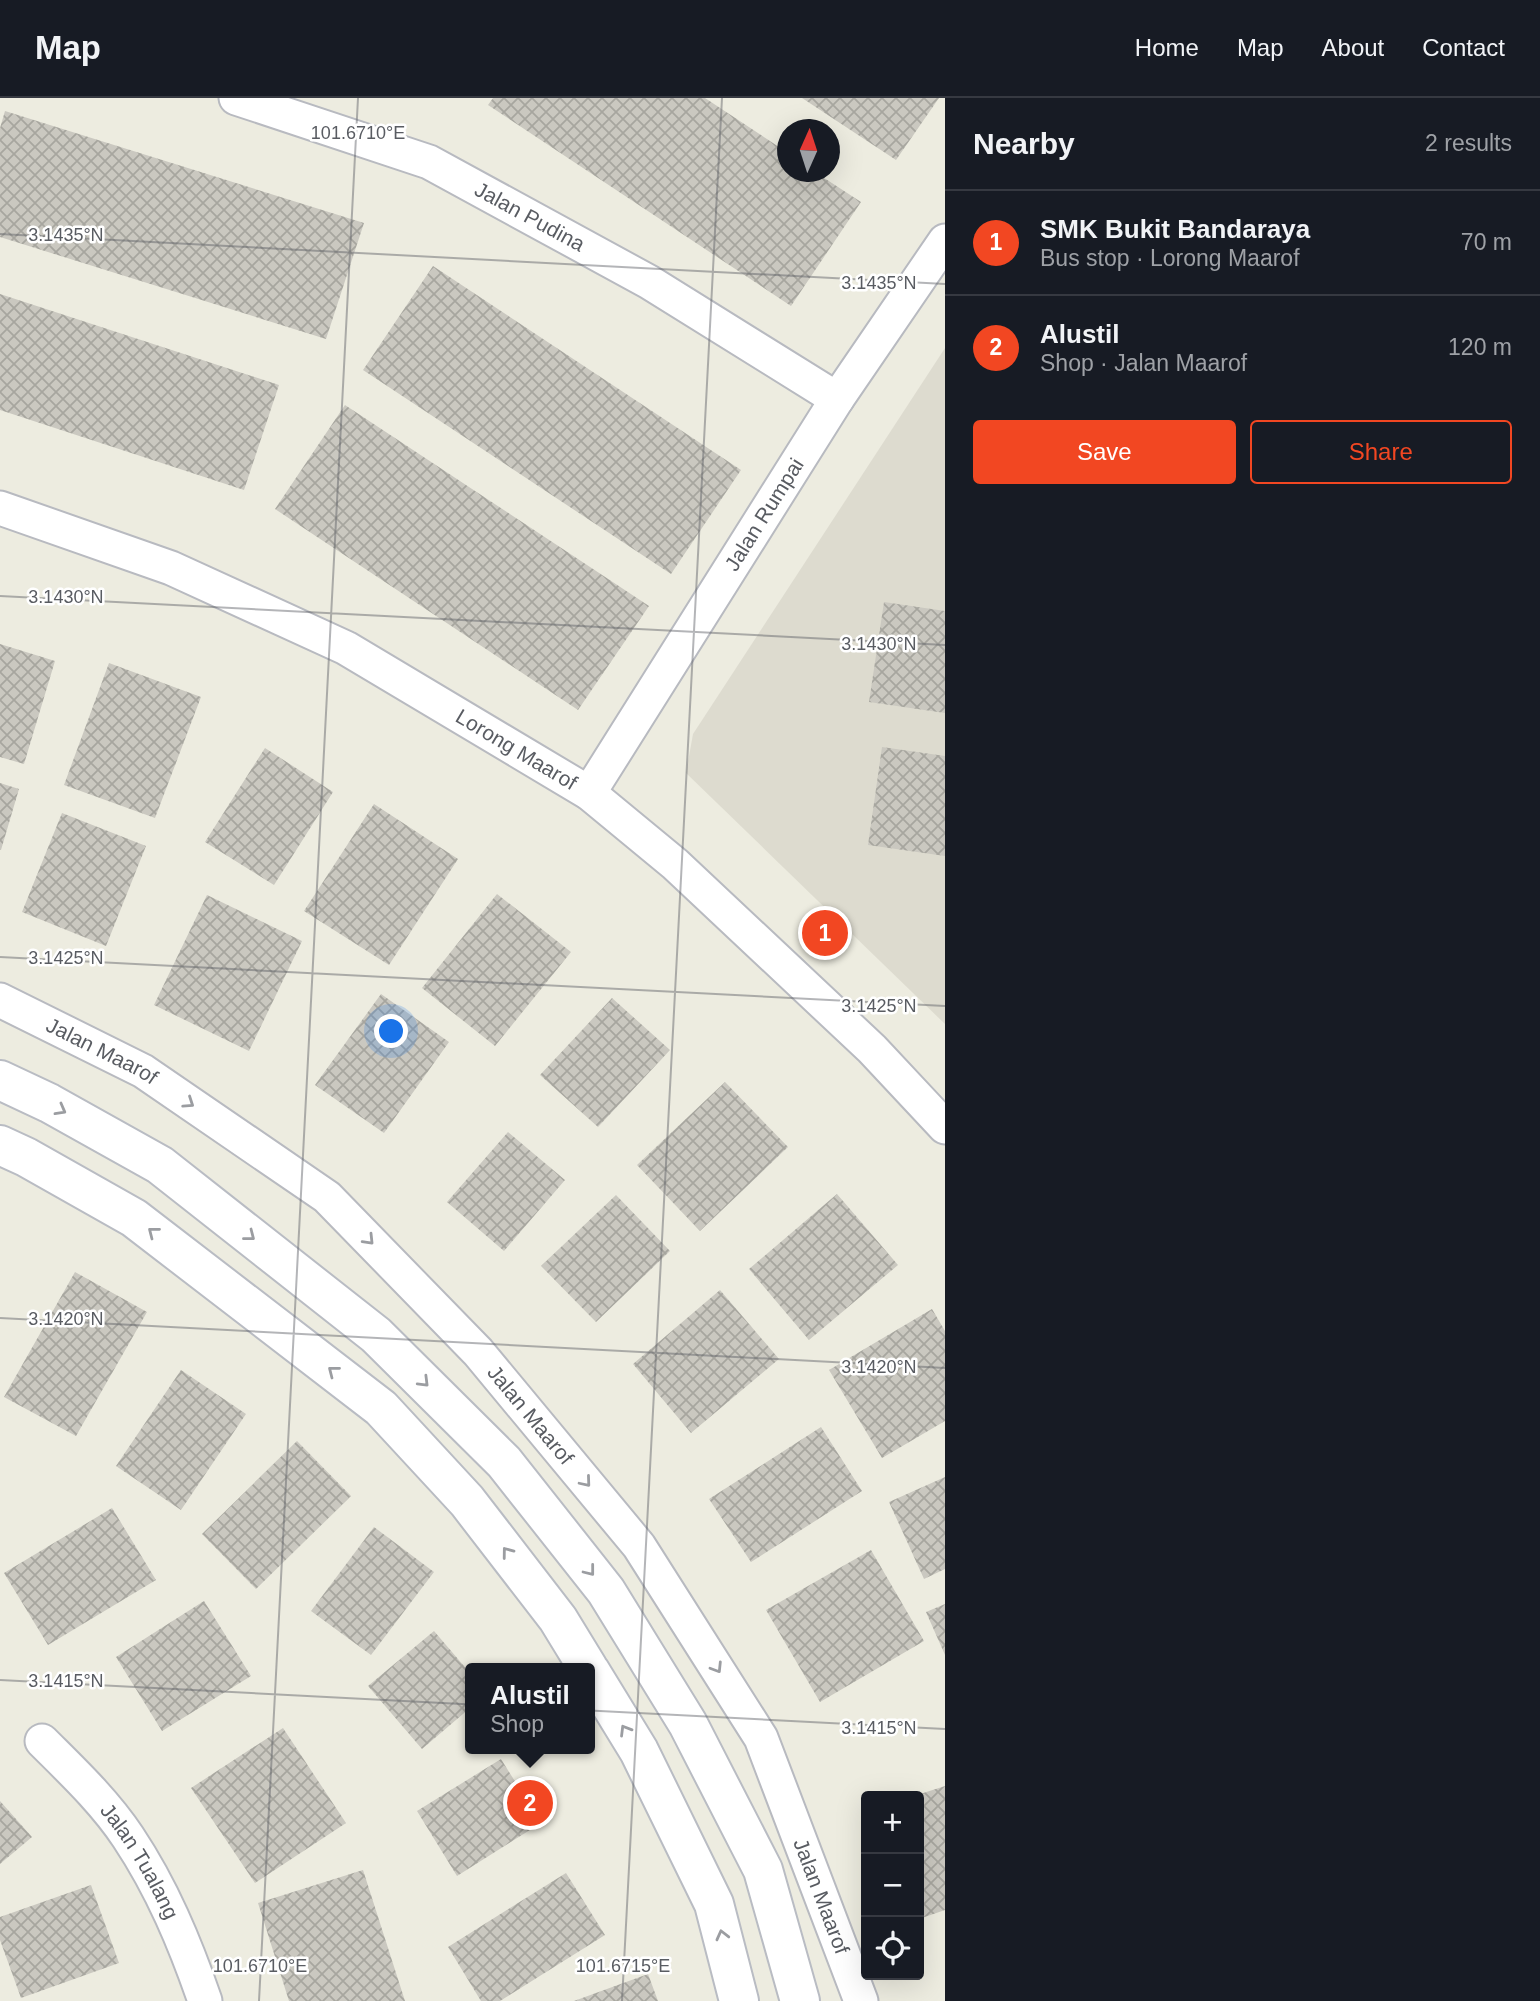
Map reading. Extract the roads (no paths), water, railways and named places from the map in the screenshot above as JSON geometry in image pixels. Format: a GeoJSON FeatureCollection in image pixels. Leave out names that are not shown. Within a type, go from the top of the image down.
{"type":"FeatureCollection","features":[{"type":"Feature","properties":{"kind":"main road"},"geometry":{"type":"LineString","coordinates":[[0,1080],[49,1102],[160,1165],[376,1335],[503,1462],[606,1591],[688,1724],[762,1870],[800,2001]]}},
{"type":"Feature","properties":{"kind":"main road"},"geometry":{"type":"LineString","coordinates":[[0,1145],[134,1218],[381,1408],[467,1501],[558,1619],[585,1663]]}},
{"type":"Feature","properties":{"kind":"main road"},"geometry":{"type":"LineString","coordinates":[[595,1680],[639,1751],[714,1904],[739,2001]]}},
{"type":"Feature","properties":{"kind":"street","name":"Jalan Pudina"},"geometry":{"type":"LineString","coordinates":[[236,98],[429,162],[649,282],[837,400]]}},
{"type":"Feature","properties":{"kind":"street","name":"Jalan Rumpai"},"geometry":{"type":"LineString","coordinates":[[589,793],[837,400],[945,241]]}},
{"type":"Feature","properties":{"kind":"street","name":"Lorong Maarof"},"geometry":{"type":"LineString","coordinates":[[0,508],[171,568],[346,648],[589,793],[675,864],[843,1021],[945,1127]]}},
{"type":"Feature","properties":{"kind":"street","name":"Jalan Maarof"},"geometry":{"type":"LineString","coordinates":[[0,1000],[143,1071],[327,1197],[478,1352],[639,1546],[761,1738],[861,2001]]}},
{"type":"Feature","properties":{"kind":"street","name":"Jalan Tualang"},"geometry":{"type":"LineString","coordinates":[[42,1741],[87,1786],[127,1835],[159,1889],[181,1934],[205,2001]]}},
{"type":"Feature","properties":{"kind":"place","name":"SMK Bukit Bandaraya"},"geometry":{"type":"Point","coordinates":[825,933]}},
{"type":"Feature","properties":{"kind":"place","name":"Alustil"},"geometry":{"type":"Point","coordinates":[530,1803]}}]}
